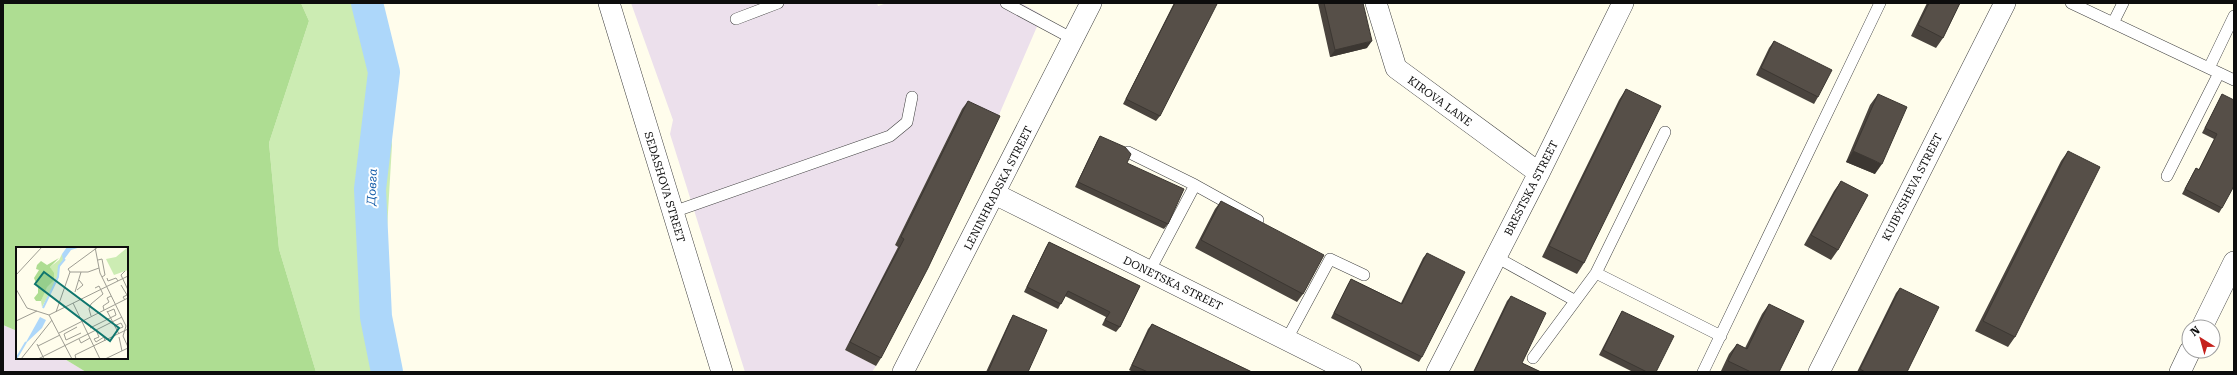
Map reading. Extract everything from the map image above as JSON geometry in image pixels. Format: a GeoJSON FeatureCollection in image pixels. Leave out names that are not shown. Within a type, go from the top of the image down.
{"type":"FeatureCollection","features":[{"type":"Feature","properties":{"kind":"street","name":"SEDASHOVA STREET"},"geometry":{"type":"LineString","coordinates":[[609,3],[722,372]]}},
{"type":"Feature","properties":{"kind":"street","name":"LENINHRADSKA STREET"},"geometry":{"type":"LineString","coordinates":[[903,372],[1091,3]]}},
{"type":"Feature","properties":{"kind":"street","name":"KIROVA LANE"},"geometry":{"type":"LineString","coordinates":[[1376,3],[1396,68],[1539,173]]}},
{"type":"Feature","properties":{"kind":"street","name":"BRESTSKA STREET"},"geometry":{"type":"LineString","coordinates":[[1437,372],[1539,173],[1622,3]]}},
{"type":"Feature","properties":{"kind":"street","name":"KUIBYSHEVA STREET"},"geometry":{"type":"LineString","coordinates":[[1822,371],[2005,3]]}},
{"type":"Feature","properties":{"kind":"street","name":"DONETSKA STREET"},"geometry":{"type":"LineString","coordinates":[[995,194],[1351,372]]}},
{"type":"Feature","properties":{"kind":"street"},"geometry":{"type":"LineString","coordinates":[[2206,319],[2234,262]]}},
{"type":"Feature","properties":{"kind":"street"},"geometry":{"type":"LineString","coordinates":[[2180,372],[2186,359]]}},
{"type":"Feature","properties":{"kind":"lane"},"geometry":{"type":"LineString","coordinates":[[736,19],[778,3]]}},
{"type":"Feature","properties":{"kind":"lane"},"geometry":{"type":"LineString","coordinates":[[1006,3],[1073,39]]}},
{"type":"Feature","properties":{"kind":"lane"},"geometry":{"type":"LineString","coordinates":[[1703,372],[1880,3]]}},
{"type":"Feature","properties":{"kind":"lane"},"geometry":{"type":"LineString","coordinates":[[2072,3],[2234,80]]}},
{"type":"Feature","properties":{"kind":"lane"},"geometry":{"type":"LineString","coordinates":[[2113,23],[2123,3]]}},
{"type":"Feature","properties":{"kind":"lane"},"geometry":{"type":"LineString","coordinates":[[2167,176],[2214,71],[2234,16]]}},
{"type":"Feature","properties":{"kind":"lane"},"geometry":{"type":"LineString","coordinates":[[673,212],[890,136],[907,122],[912,97]]}},
{"type":"Feature","properties":{"kind":"lane"},"geometry":{"type":"LineString","coordinates":[[1533,358],[1574,300],[1596,273],[1665,132]]}},
{"type":"Feature","properties":{"kind":"lane"},"geometry":{"type":"LineString","coordinates":[[1128,152],[1195,185],[1258,220]]}},
{"type":"Feature","properties":{"kind":"lane"},"geometry":{"type":"LineString","coordinates":[[1149,272],[1195,185]]}},
{"type":"Feature","properties":{"kind":"lane"},"geometry":{"type":"LineString","coordinates":[[1496,257],[1574,300]]}},
{"type":"Feature","properties":{"kind":"lane"},"geometry":{"type":"LineString","coordinates":[[1287,339],[1330,259],[1364,276]]}},
{"type":"Feature","properties":{"kind":"lane"},"geometry":{"type":"LineString","coordinates":[[1596,273],[1720,336]]}},
{"type":"Feature","properties":{"kind":"shaded area"},"geometry":{"type":"Polygon","coordinates":[[[631,3],[877,3],[878,6],[887,3],[1021,3],[1042,15],[995,124],[962,109],[895,245],[910,252],[845,350],[876,366],[872,372],[745,372],[670,134],[673,120],[631,3]]]}},
{"type":"Feature","properties":{"kind":"shaded area"},"geometry":{"type":"Polygon","coordinates":[[[3,325],[16,331],[16,359],[65,359],[86,372],[3,372],[3,325]]]}},
{"type":"Feature","properties":{"kind":"green space"},"geometry":{"type":"Polygon","coordinates":[[[3,3],[301,3],[309,21],[269,143],[279,249],[316,372],[86,372],[65,359],[128,359],[128,247],[16,247],[16,331],[3,325],[3,3]]]}},
{"type":"Feature","properties":{"kind":"green space"},"geometry":{"type":"Polygon","coordinates":[[[301,3],[380,3],[384,72],[392,145],[387,229],[376,317],[392,372],[316,372],[279,249],[269,143],[309,21],[301,3]]]}},
{"type":"Feature","properties":{"kind":"building"},"geometry":{"type":"Polygon","coordinates":[[[1175,3],[1217,4],[1160,116],[1126,99],[1175,3]]]}},
{"type":"Feature","properties":{"kind":"building"},"geometry":{"type":"Polygon","coordinates":[[[1324,3],[1363,3],[1372,41],[1335,50],[1324,3]]]}},
{"type":"Feature","properties":{"kind":"building"},"geometry":{"type":"Polygon","coordinates":[[[1929,3],[1960,3],[1943,38],[1918,25],[1929,3]]]}},
{"type":"Feature","properties":{"kind":"building"},"geometry":{"type":"Polygon","coordinates":[[[1774,41],[1832,70],[1818,97],[1761,68],[1774,41]]]}},
{"type":"Feature","properties":{"kind":"building"},"geometry":{"type":"Polygon","coordinates":[[[1626,89],[1661,106],[1584,263],[1549,246],[1626,89]]]}},
{"type":"Feature","properties":{"kind":"building"},"geometry":{"type":"Polygon","coordinates":[[[1878,94],[1907,107],[1882,164],[1853,151],[1878,94]]]}},
{"type":"Feature","properties":{"kind":"building"},"geometry":{"type":"Polygon","coordinates":[[[2222,94],[2234,100],[2234,186],[2222,208],[2185,189],[2196,168],[2199,170],[2217,134],[2205,128],[2222,94]]]}},
{"type":"Feature","properties":{"kind":"building"},"geometry":{"type":"Polygon","coordinates":[[[968,101],[1000,116],[928,268],[881,358],[850,342],[904,239],[901,237],[968,101]]]}},
{"type":"Feature","properties":{"kind":"building"},"geometry":{"type":"Polygon","coordinates":[[[1100,136],[1125,147],[1131,154],[1127,163],[1184,189],[1168,224],[1078,182],[1100,136]]]}},
{"type":"Feature","properties":{"kind":"building"},"geometry":{"type":"Polygon","coordinates":[[[2068,151],[2100,167],[2015,337],[1983,321],[2068,151]]]}},
{"type":"Feature","properties":{"kind":"building"},"geometry":{"type":"Polygon","coordinates":[[[1841,181],[1868,195],[1838,250],[1811,235],[1841,181]]]}},
{"type":"Feature","properties":{"kind":"building"},"geometry":{"type":"Polygon","coordinates":[[[1221,201],[1324,255],[1303,294],[1201,240],[1221,201]]]}},
{"type":"Feature","properties":{"kind":"building"},"geometry":{"type":"Polygon","coordinates":[[[1049,242],[1140,286],[1120,327],[1105,320],[1110,312],[1068,291],[1061,304],[1027,287],[1049,242]]]}},
{"type":"Feature","properties":{"kind":"building"},"geometry":{"type":"Polygon","coordinates":[[[1427,253],[1465,272],[1422,357],[1334,313],[1351,279],[1402,304],[1427,253]]]}},
{"type":"Feature","properties":{"kind":"building"},"geometry":{"type":"Polygon","coordinates":[[[1900,288],[1939,307],[1907,372],[1865,372],[1860,369],[1900,288]]]}},
{"type":"Feature","properties":{"kind":"building"},"geometry":{"type":"Polygon","coordinates":[[[1511,296],[1546,313],[1522,363],[1541,372],[1474,372],[1511,296]]]}},
{"type":"Feature","properties":{"kind":"building"},"geometry":{"type":"Polygon","coordinates":[[[1769,304],[1804,321],[1779,372],[1751,372],[1728,361],[1737,344],[1747,349],[1769,304]]]}},
{"type":"Feature","properties":{"kind":"building"},"geometry":{"type":"Polygon","coordinates":[[[1622,311],[1674,336],[1656,372],[1647,372],[1603,350],[1622,311]]]}},
{"type":"Feature","properties":{"kind":"building"},"geometry":{"type":"Polygon","coordinates":[[[1013,315],[1047,330],[1028,372],[988,372],[1013,315]]]}},
{"type":"Feature","properties":{"kind":"building"},"geometry":{"type":"Polygon","coordinates":[[[1152,324],[1252,372],[1148,372],[1132,365],[1152,324]]]}},
{"type":"Feature","properties":{"kind":"waterway","name":"Довга"},"geometry":{"type":"LineString","coordinates":[[367,3],[384,72],[370,189],[376,317],[387,372]]}}]}
